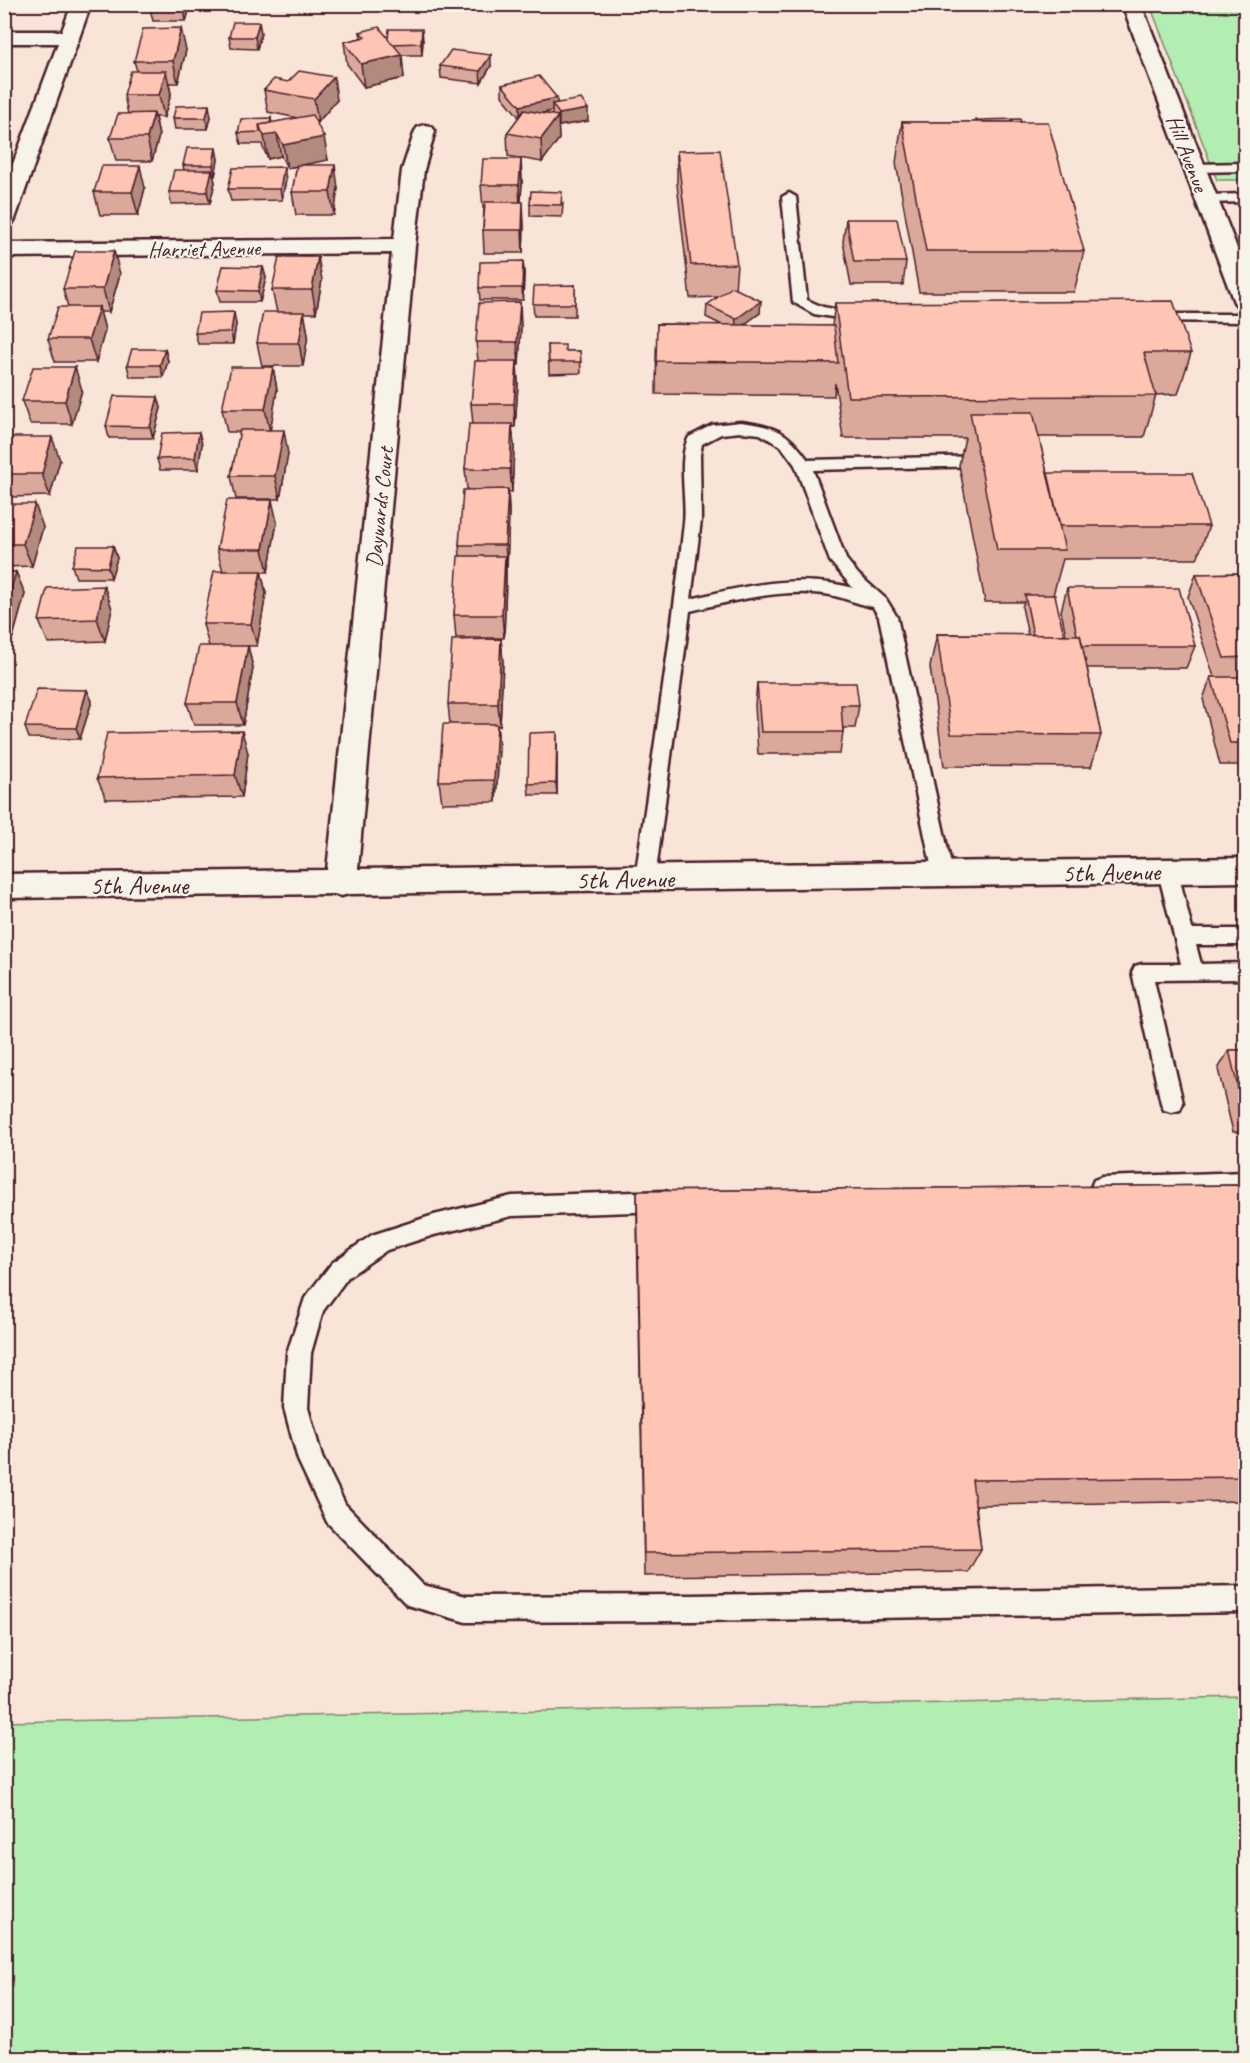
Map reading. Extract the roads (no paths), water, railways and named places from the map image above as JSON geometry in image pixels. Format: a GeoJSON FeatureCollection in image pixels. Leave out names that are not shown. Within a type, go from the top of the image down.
{"type":"FeatureCollection","features":[{"type":"Feature","properties":{"kind":"street"},"geometry":{"type":"LineString","coordinates":[[4,219],[82,4]]}},
{"type":"Feature","properties":{"kind":"street","name":"Hill Avenue"},"geometry":{"type":"LineString","coordinates":[[1131,4],[1245,302]]}},
{"type":"Feature","properties":{"kind":"street"},"geometry":{"type":"LineString","coordinates":[[4,38],[69,37]]}},
{"type":"Feature","properties":{"kind":"street","name":"Daywards Court"},"geometry":{"type":"LineString","coordinates":[[341,884],[404,246],[413,170],[425,131]]}},
{"type":"Feature","properties":{"kind":"street","name":"Harriet Avenue"},"geometry":{"type":"LineString","coordinates":[[4,250],[404,246]]}},
{"type":"Feature","properties":{"kind":"street","name":"5th Avenue"},"geometry":{"type":"LineString","coordinates":[[4,886],[341,884],[1245,870]]}},
{"type":"Feature","properties":{"kind":"lane"},"geometry":{"type":"LineString","coordinates":[[1194,168],[1245,166]]}},
{"type":"Feature","properties":{"kind":"lane"},"geometry":{"type":"LineString","coordinates":[[789,196],[800,302],[819,311],[873,318]]}},
{"type":"Feature","properties":{"kind":"lane"},"geometry":{"type":"LineString","coordinates":[[1206,200],[1245,198]]}},
{"type":"Feature","properties":{"kind":"lane"},"geometry":{"type":"LineString","coordinates":[[1131,318],[1245,318]]}},
{"type":"Feature","properties":{"kind":"lane"},"geometry":{"type":"LineString","coordinates":[[645,879],[693,519],[692,455],[695,441],[718,429],[741,428],[764,430],[787,442],[803,465],[838,561],[852,578],[880,603],[888,617],[943,874]]}},
{"type":"Feature","properties":{"kind":"lane"},"geometry":{"type":"LineString","coordinates":[[803,465],[845,466],[994,461]]}},
{"type":"Feature","properties":{"kind":"lane"},"geometry":{"type":"LineString","coordinates":[[681,607],[737,594],[793,588],[840,590],[880,603]]}},
{"type":"Feature","properties":{"kind":"lane"},"geometry":{"type":"LineString","coordinates":[[1168,872],[1193,972]]}},
{"type":"Feature","properties":{"kind":"lane"},"geometry":{"type":"LineString","coordinates":[[1184,937],[1245,937]]}},
{"type":"Feature","properties":{"kind":"lane"},"geometry":{"type":"LineString","coordinates":[[1172,1103],[1142,972],[1245,971]]}},
{"type":"Feature","properties":{"kind":"lane"},"geometry":{"type":"LineString","coordinates":[[1080,1188],[1245,1182]]}},
{"type":"Feature","properties":{"kind":"lane"},"geometry":{"type":"LineString","coordinates":[[689,1200],[512,1206],[434,1225],[380,1242],[340,1270],[313,1306],[298,1353],[296,1408],[310,1460],[336,1512],[417,1596],[466,1609],[692,1608],[1245,1599]]}}]}
